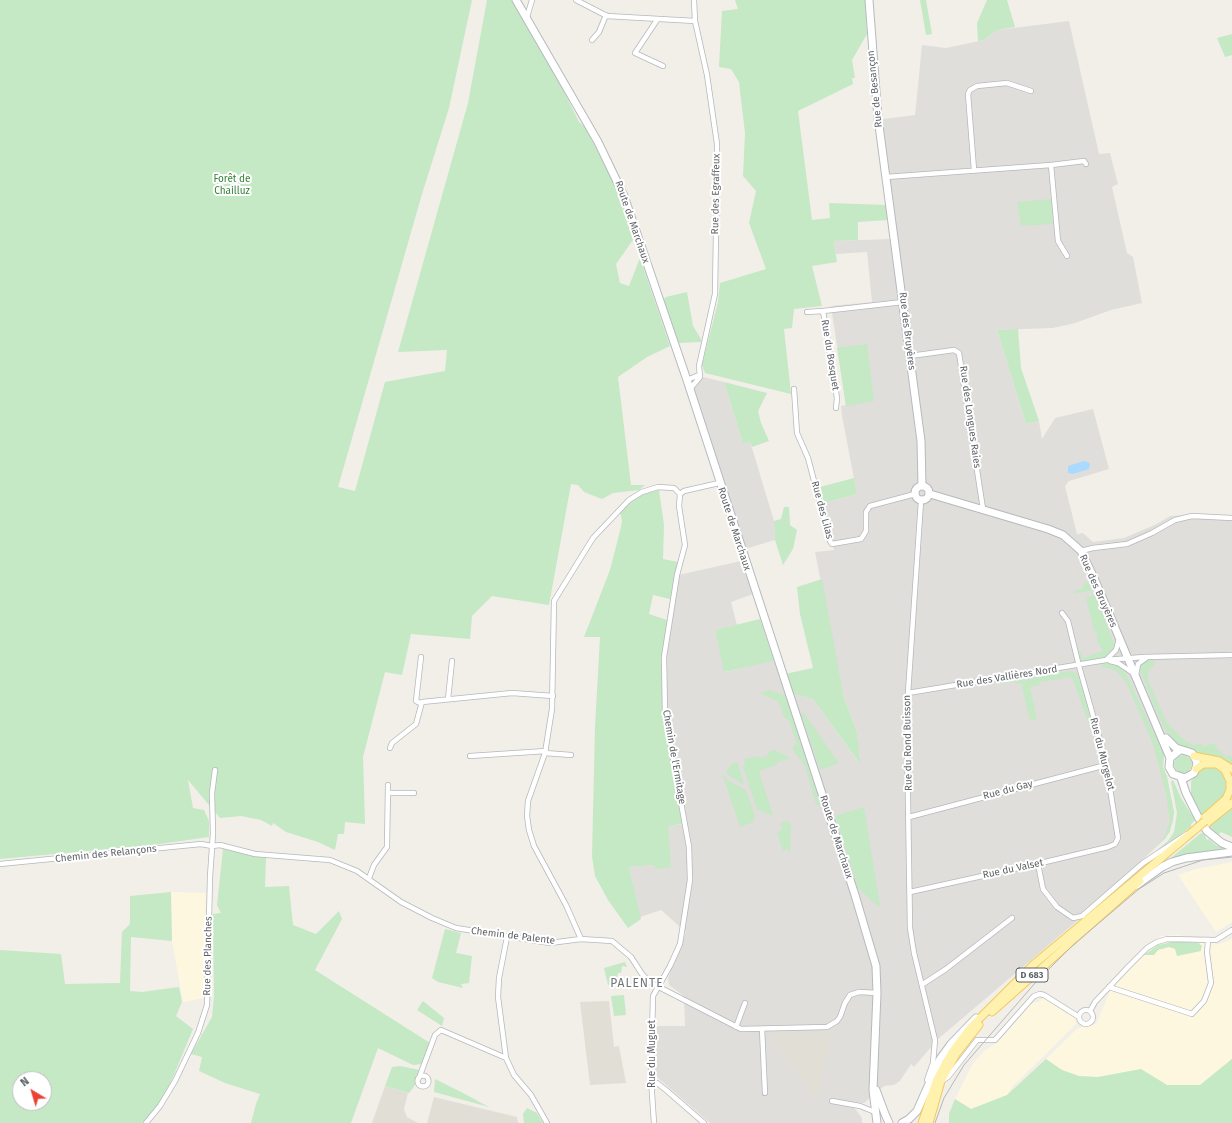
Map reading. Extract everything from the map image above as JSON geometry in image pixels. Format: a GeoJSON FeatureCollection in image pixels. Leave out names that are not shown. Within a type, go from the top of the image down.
{"type":"FeatureCollection","features":[{"type":"Feature","properties":{"kind":"main road","name":"Route de Marchaux"},"geometry":{"type":"LineString","coordinates":[[516,0],[598,142],[617,178],[690,389],[824,809],[869,941],[876,966],[877,993],[874,1081],[877,1123]]}},
{"type":"Feature","properties":{"kind":"main road","name":"Rue de Besançon"},"geometry":{"type":"LineString","coordinates":[[869,0],[877,111],[886,177]]}},
{"type":"Feature","properties":{"kind":"main road","name":"Rue des Bruyères"},"geometry":{"type":"LineString","coordinates":[[886,177],[921,441],[922,486],[928,489],[930,494],[983,509],[1060,534],[1081,551],[1170,758]]}},
{"type":"Feature","properties":{"kind":"main road"},"geometry":{"type":"LineString","coordinates":[[922,486],[916,490],[916,498],[921,501],[926,500],[930,494]]}},
{"type":"Feature","properties":{"kind":"main road"},"geometry":{"type":"LineString","coordinates":[[1156,725],[1171,744],[1180,750],[1188,751],[1194,756],[1218,761],[1232,768]]}},
{"type":"Feature","properties":{"kind":"main road"},"geometry":{"type":"LineString","coordinates":[[1180,750],[1170,758],[1169,762],[1171,771],[1185,778]]}},
{"type":"Feature","properties":{"kind":"main road"},"geometry":{"type":"LineString","coordinates":[[1194,756],[1196,760],[1196,769]]}},
{"type":"Feature","properties":{"kind":"main road"},"geometry":{"type":"LineString","coordinates":[[1185,778],[1203,764],[1217,764],[1225,770],[1230,781],[1230,790],[1226,799],[1205,821]]}},
{"type":"Feature","properties":{"kind":"main road"},"geometry":{"type":"LineString","coordinates":[[1185,778],[1186,793],[1207,831],[1230,846]]}},
{"type":"Feature","properties":{"kind":"main road","name":"D 683"},"geometry":{"type":"LineString","coordinates":[[902,1123],[909,1119],[917,1111],[924,1092],[940,1059],[968,1025],[1033,965],[1232,798]]}},
{"type":"Feature","properties":{"kind":"main road","name":"D 683"},"geometry":{"type":"LineString","coordinates":[[1205,821],[1232,803]]}},
{"type":"Feature","properties":{"kind":"main road"},"geometry":{"type":"LineString","coordinates":[[1144,872],[1186,834],[1197,828]]}},
{"type":"Feature","properties":{"kind":"main road","name":"D 683"},"geometry":{"type":"LineString","coordinates":[[929,1123],[941,1081],[956,1054],[985,1018],[1013,991],[1130,890],[1197,828]]}},
{"type":"Feature","properties":{"kind":"main road"},"geometry":{"type":"LineString","coordinates":[[1130,890],[1172,862],[1232,852]]}},
{"type":"Feature","properties":{"kind":"main road"},"geometry":{"type":"LineString","coordinates":[[923,1123],[937,1079],[961,1038],[998,998]]}},
{"type":"Feature","properties":{"kind":"main road","name":"Route de Marchaux"},"geometry":{"type":"LineString","coordinates":[[874,1081],[885,1114],[890,1123]]}},
{"type":"Feature","properties":{"kind":"main road"},"geometry":{"type":"LineString","coordinates":[[923,1123],[941,1081]]}},
{"type":"Feature","properties":{"kind":"street"},"geometry":{"type":"LineString","coordinates":[[527,17],[532,0]]}},
{"type":"Feature","properties":{"kind":"street"},"geometry":{"type":"LineString","coordinates":[[576,0],[606,15],[695,22]]}},
{"type":"Feature","properties":{"kind":"street","name":"Rue des Egraffeux"},"geometry":{"type":"LineString","coordinates":[[694,0],[695,22],[708,75],[717,144],[715,294],[698,366],[699,375]]}},
{"type":"Feature","properties":{"kind":"street"},"geometry":{"type":"LineString","coordinates":[[592,40],[599,32],[606,15]]}},
{"type":"Feature","properties":{"kind":"street"},"geometry":{"type":"LineString","coordinates":[[657,20],[635,53],[664,66]]}},
{"type":"Feature","properties":{"kind":"street"},"geometry":{"type":"LineString","coordinates":[[974,170],[968,94],[970,90],[977,86],[1008,83],[1031,91]]}},
{"type":"Feature","properties":{"kind":"street"},"geometry":{"type":"LineString","coordinates":[[886,177],[974,170],[1052,167],[1084,161],[1086,164]]}},
{"type":"Feature","properties":{"kind":"street"},"geometry":{"type":"LineString","coordinates":[[1052,167],[1058,241],[1067,256]]}},
{"type":"Feature","properties":{"kind":"street","name":"Rue du Bosquet"},"geometry":{"type":"LineString","coordinates":[[836,408],[837,398],[823,311],[903,302]]}},
{"type":"Feature","properties":{"kind":"street"},"geometry":{"type":"LineString","coordinates":[[807,312],[823,311]]}},
{"type":"Feature","properties":{"kind":"street","name":"Rue des Longues Raies"},"geometry":{"type":"LineString","coordinates":[[910,356],[954,350],[959,353],[983,509]]}},
{"type":"Feature","properties":{"kind":"street"},"geometry":{"type":"LineString","coordinates":[[687,380],[699,375]]}},
{"type":"Feature","properties":{"kind":"street"},"geometry":{"type":"LineString","coordinates":[[690,389],[698,380],[699,375]]}},
{"type":"Feature","properties":{"kind":"street","name":"Rue des Lilas"},"geometry":{"type":"LineString","coordinates":[[794,389],[797,433],[808,458],[832,544],[861,539],[866,531],[866,512],[870,506],[915,494]]}},
{"type":"Feature","properties":{"kind":"street"},"geometry":{"type":"LineString","coordinates":[[581,939],[566,905],[537,852],[528,830],[528,801],[546,752],[553,696],[554,601],[584,550],[600,530],[636,494],[649,489],[664,486],[674,488],[680,494],[688,490],[719,483]]}},
{"type":"Feature","properties":{"kind":"street","name":"Chemin de l'Ermitage"},"geometry":{"type":"LineString","coordinates":[[658,986],[670,966],[680,944],[690,880],[688,841],[665,714],[664,657],[677,575],[685,545],[679,506],[680,494]]}},
{"type":"Feature","properties":{"kind":"street","name":"Rue du Rond Buisson"},"geometry":{"type":"LineString","coordinates":[[921,501],[908,693],[910,928],[914,953],[923,984],[935,1040],[933,1063],[924,1092]]}},
{"type":"Feature","properties":{"kind":"street"},"geometry":{"type":"LineString","coordinates":[[1081,551],[1127,544],[1152,533],[1175,520],[1192,516],[1232,518]]}},
{"type":"Feature","properties":{"kind":"street","name":"Rue du Murgelot"},"geometry":{"type":"LineString","coordinates":[[1062,613],[1068,621],[1106,764],[1118,838],[1115,844]]}},
{"type":"Feature","properties":{"kind":"street"},"geometry":{"type":"LineString","coordinates":[[1106,660],[1116,650],[1119,639]]}},
{"type":"Feature","properties":{"kind":"street"},"geometry":{"type":"LineString","coordinates":[[1123,648],[1132,654],[1146,657]]}},
{"type":"Feature","properties":{"kind":"street","name":"Rue des Vallières Nord"},"geometry":{"type":"LineString","coordinates":[[908,693],[1079,666],[1106,660],[1146,657],[1232,655]]}},
{"type":"Feature","properties":{"kind":"street"},"geometry":{"type":"LineString","coordinates":[[420,703],[416,700],[421,657]]}},
{"type":"Feature","properties":{"kind":"street"},"geometry":{"type":"LineString","coordinates":[[1137,681],[1138,664],[1146,657]]}},
{"type":"Feature","properties":{"kind":"street"},"geometry":{"type":"LineString","coordinates":[[1106,660],[1118,663],[1133,673]]}},
{"type":"Feature","properties":{"kind":"street"},"geometry":{"type":"LineString","coordinates":[[448,699],[452,661]]}},
{"type":"Feature","properties":{"kind":"street"},"geometry":{"type":"LineString","coordinates":[[420,703],[512,693],[553,696]]}},
{"type":"Feature","properties":{"kind":"street"},"geometry":{"type":"LineString","coordinates":[[390,748],[392,743],[416,724],[420,703]]}},
{"type":"Feature","properties":{"kind":"street"},"geometry":{"type":"LineString","coordinates":[[470,756],[546,752],[571,755]]}},
{"type":"Feature","properties":{"kind":"street","name":"Rue du Gay"},"geometry":{"type":"LineString","coordinates":[[909,816],[1106,764]]}},
{"type":"Feature","properties":{"kind":"street","name":"Rue des Planches"},"geometry":{"type":"LineString","coordinates":[[146,1123],[168,1093],[198,1033],[207,1005],[212,846],[212,794],[215,770]]}},
{"type":"Feature","properties":{"kind":"street"},"geometry":{"type":"LineString","coordinates":[[369,878],[374,865],[387,847],[388,785]]}},
{"type":"Feature","properties":{"kind":"street"},"geometry":{"type":"LineString","coordinates":[[388,793],[414,793]]}},
{"type":"Feature","properties":{"kind":"street"},"geometry":{"type":"LineString","coordinates":[[1038,864],[1043,889],[1057,907],[1072,918],[1082,916],[1144,863],[1186,834]]}},
{"type":"Feature","properties":{"kind":"street","name":"Chemin des Relançons"},"geometry":{"type":"LineString","coordinates":[[0,864],[201,844],[212,846]]}},
{"type":"Feature","properties":{"kind":"street","name":"Chemin de Palente"},"geometry":{"type":"LineString","coordinates":[[212,846],[220,844],[255,854],[330,860],[349,866],[369,878],[401,902],[439,921],[461,929],[550,943],[581,939],[615,943],[634,961],[642,974],[658,986],[741,1029],[827,1027],[837,1022],[845,1003],[850,996],[859,992],[877,993]]}},
{"type":"Feature","properties":{"kind":"street","name":"Rue du Valset"},"geometry":{"type":"LineString","coordinates":[[910,892],[1038,864],[1115,844]]}},
{"type":"Feature","properties":{"kind":"street"},"geometry":{"type":"LineString","coordinates":[[923,984],[946,970],[1012,918]]}},
{"type":"Feature","properties":{"kind":"street"},"geometry":{"type":"LineString","coordinates":[[941,1081],[948,1077],[977,1040],[995,1040],[1034,996],[1040,994],[1044,995],[1079,1017],[1084,1024],[1089,1023],[1093,1019],[1090,1011],[1095,1002],[1142,953],[1157,942],[1167,939],[1208,941],[1222,937],[1232,930]]}},
{"type":"Feature","properties":{"kind":"street"},"geometry":{"type":"LineString","coordinates":[[507,937],[499,978],[498,997],[506,1058],[514,1075],[531,1095],[547,1123]]}},
{"type":"Feature","properties":{"kind":"street"},"geometry":{"type":"LineString","coordinates":[[1109,987],[1192,1014],[1204,1001],[1210,983],[1207,952],[1208,941]]}},
{"type":"Feature","properties":{"kind":"street","name":"Rue du Muguet"},"geometry":{"type":"LineString","coordinates":[[654,1123],[651,1082],[652,996],[658,986]]}},
{"type":"Feature","properties":{"kind":"street"},"geometry":{"type":"LineString","coordinates":[[736,1027],[745,1003]]}},
{"type":"Feature","properties":{"kind":"street"},"geometry":{"type":"LineString","coordinates":[[1079,1017],[1083,1011],[1090,1011]]}},
{"type":"Feature","properties":{"kind":"street"},"geometry":{"type":"LineString","coordinates":[[762,1029],[765,1093]]}},
{"type":"Feature","properties":{"kind":"street"},"geometry":{"type":"LineString","coordinates":[[425,1065],[428,1079],[427,1085],[422,1087],[418,1082],[419,1078],[436,1036],[441,1030],[506,1058]]}},
{"type":"Feature","properties":{"kind":"street"},"geometry":{"type":"LineString","coordinates":[[419,1078],[424,1076],[428,1079]]}},
{"type":"Feature","properties":{"kind":"street"},"geometry":{"type":"LineString","coordinates":[[651,1082],[657,1083],[704,1123]]}},
{"type":"Feature","properties":{"kind":"street"},"geometry":{"type":"LineString","coordinates":[[832,1101],[875,1108],[879,1106],[885,1114]]}},
{"type":"Feature","properties":{"kind":"street"},"geometry":{"type":"LineString","coordinates":[[860,1106],[875,1108]]}},
{"type":"Feature","properties":{"kind":"shaded area"},"geometry":{"type":"Polygon","coordinates":[[[1069,21],[1099,154],[1110,153],[1118,184],[1112,187],[1127,253],[1133,257],[1142,303],[1111,310],[1075,323],[1053,328],[997,330],[1026,424],[1039,421],[1042,439],[1055,418],[1093,409],[1109,469],[1069,481],[1065,486],[1077,534],[1083,533],[1093,542],[1124,538],[1157,524],[1170,516],[1210,514],[1232,516],[1232,767],[1187,748],[1179,747],[1173,744],[1161,746],[1164,754],[1163,767],[1167,777],[1174,812],[1173,822],[1166,838],[1141,861],[1143,865],[938,1039],[914,1067],[911,1064],[900,1081],[894,1085],[884,1086],[864,1103],[850,1102],[862,1118],[862,1123],[710,1123],[658,1078],[655,1073],[655,1026],[685,1026],[684,996],[669,985],[668,978],[686,932],[661,910],[640,917],[629,867],[654,865],[655,868],[668,826],[682,824],[662,707],[663,652],[674,576],[741,561],[753,594],[731,602],[737,625],[715,630],[725,672],[781,659],[790,693],[813,699],[859,763],[857,732],[844,698],[815,552],[834,550],[824,503],[857,494],[842,416],[841,406],[846,405],[831,306],[872,302],[867,252],[836,254],[834,241],[890,239],[876,120],[915,115],[922,45],[946,48],[984,40],[998,30],[1069,21]]]}},
{"type":"Feature","properties":{"kind":"shaded area"},"geometry":{"type":"Polygon","coordinates":[[[703,377],[724,382],[743,444],[750,442],[753,451],[774,521],[775,540],[745,549],[693,390],[703,377]]]}},
{"type":"Feature","properties":{"kind":"shaded area"},"geometry":{"type":"Polygon","coordinates":[[[1232,862],[1232,922],[1216,932],[1178,875],[1196,869],[1232,862]]]}},
{"type":"Feature","properties":{"kind":"shaded area"},"geometry":{"type":"Polygon","coordinates":[[[171,892],[206,893],[204,998],[183,1002],[172,941],[171,892]]]}},
{"type":"Feature","properties":{"kind":"shaded area"},"geometry":{"type":"Polygon","coordinates":[[[1178,935],[1196,938],[1211,938],[1216,945],[1232,939],[1232,1059],[1200,1085],[1167,1085],[1141,1069],[1098,1077],[1079,1076],[1062,1070],[1046,1059],[1078,1028],[1096,1024],[1111,989],[1105,987],[1145,946],[1161,936],[1178,935]]]}},
{"type":"Feature","properties":{"kind":"shaded area"},"geometry":{"type":"Polygon","coordinates":[[[1044,997],[1076,1017],[1076,1024],[1013,1086],[1007,1095],[971,1109],[955,1099],[972,1065],[984,1051],[998,1042],[1031,1004],[1040,1001],[1044,997]]]}},
{"type":"Feature","properties":{"kind":"shaded area"},"geometry":{"type":"Polygon","coordinates":[[[609,1001],[614,1047],[619,1046],[626,1083],[590,1085],[580,1002],[609,1001]]]}},
{"type":"Feature","properties":{"kind":"shaded area"},"geometry":{"type":"Polygon","coordinates":[[[832,1030],[818,1096],[807,1089],[780,1048],[769,1042],[772,1036],[778,1033],[806,1032],[806,1035],[818,1035],[818,1032],[832,1030]]]}},
{"type":"Feature","properties":{"kind":"shaded area"},"geometry":{"type":"Polygon","coordinates":[[[385,1086],[408,1093],[404,1109],[407,1117],[418,1123],[372,1123],[385,1086]]]}},
{"type":"Feature","properties":{"kind":"shaded area"},"geometry":{"type":"Polygon","coordinates":[[[434,1097],[517,1117],[518,1123],[427,1123],[434,1097]]]}},
{"type":"Feature","properties":{"kind":"green space","name":"Forêt de Chailluz"},"geometry":{"type":"Polygon","coordinates":[[[0,0],[472,0],[449,108],[422,194],[338,487],[355,491],[385,382],[445,371],[447,350],[398,352],[468,103],[487,0],[513,0],[557,78],[579,122],[585,127],[614,183],[633,240],[616,264],[620,283],[629,286],[640,258],[670,346],[647,357],[618,377],[631,485],[645,485],[639,490],[613,493],[602,499],[584,492],[578,485],[571,484],[549,605],[492,596],[472,616],[470,639],[411,634],[402,675],[385,672],[363,757],[365,824],[345,822],[344,834],[338,834],[335,850],[318,842],[286,832],[273,823],[272,826],[261,820],[241,816],[220,818],[188,780],[193,808],[204,810],[209,821],[209,837],[153,845],[0,859],[0,0]]]}},
{"type":"Feature","properties":{"kind":"green space"},"geometry":{"type":"Polygon","coordinates":[[[735,0],[865,0],[867,34],[852,60],[855,78],[852,78],[853,84],[798,111],[812,220],[830,218],[829,203],[886,205],[888,220],[858,222],[858,240],[834,241],[837,262],[812,266],[822,306],[794,309],[792,328],[784,329],[791,394],[705,373],[702,365],[718,302],[720,283],[766,269],[749,223],[756,191],[743,176],[745,133],[739,82],[731,69],[719,67],[722,11],[738,9],[735,0]]]}},
{"type":"Feature","properties":{"kind":"green space"},"geometry":{"type":"Polygon","coordinates":[[[920,0],[926,0],[932,34],[926,35],[920,0]]]}},
{"type":"Feature","properties":{"kind":"green space"},"geometry":{"type":"Polygon","coordinates":[[[987,0],[1007,0],[1015,27],[998,30],[984,40],[978,41],[977,23],[987,0]]]}},
{"type":"Feature","properties":{"kind":"green space"},"geometry":{"type":"Polygon","coordinates":[[[1232,34],[1232,55],[1225,57],[1217,38],[1232,34]]]}},
{"type":"Feature","properties":{"kind":"green space"},"geometry":{"type":"Polygon","coordinates":[[[1051,199],[1053,224],[1021,226],[1017,202],[1051,199]]]}},
{"type":"Feature","properties":{"kind":"green space"},"geometry":{"type":"Polygon","coordinates":[[[687,292],[693,326],[701,339],[701,342],[677,343],[662,301],[666,297],[687,292]]]}},
{"type":"Feature","properties":{"kind":"green space"},"geometry":{"type":"Polygon","coordinates":[[[1018,329],[1021,368],[1039,421],[1026,424],[997,330],[1018,329]]]}},
{"type":"Feature","properties":{"kind":"green space"},"geometry":{"type":"Polygon","coordinates":[[[867,344],[874,401],[846,406],[837,348],[867,344]]]}},
{"type":"Feature","properties":{"kind":"green space"},"geometry":{"type":"Polygon","coordinates":[[[724,382],[767,393],[758,411],[761,423],[769,441],[752,447],[750,442],[743,444],[724,382]]]}},
{"type":"Feature","properties":{"kind":"green space"},"geometry":{"type":"Polygon","coordinates":[[[854,478],[857,494],[824,503],[820,487],[854,478]]]}},
{"type":"Feature","properties":{"kind":"green space"},"geometry":{"type":"Polygon","coordinates":[[[659,490],[664,525],[663,559],[678,562],[670,599],[653,595],[649,614],[667,620],[663,652],[662,707],[682,824],[668,826],[671,867],[655,869],[654,865],[629,867],[641,919],[628,928],[608,900],[595,876],[592,856],[595,727],[600,637],[584,637],[610,570],[621,527],[622,520],[620,512],[637,497],[651,491],[659,490]]]}},
{"type":"Feature","properties":{"kind":"green space"},"geometry":{"type":"Polygon","coordinates":[[[784,507],[789,507],[790,525],[797,530],[793,549],[783,565],[775,540],[774,521],[781,519],[784,507]]]}},
{"type":"Feature","properties":{"kind":"green space"},"geometry":{"type":"Polygon","coordinates":[[[822,579],[844,698],[857,732],[860,764],[813,699],[790,693],[785,674],[813,668],[800,614],[797,587],[822,579]]]}},
{"type":"Feature","properties":{"kind":"green space"},"geometry":{"type":"Polygon","coordinates":[[[1089,582],[1092,584],[1094,590],[1074,594],[1076,590],[1082,589],[1084,583],[1089,582]]]}},
{"type":"Feature","properties":{"kind":"green space"},"geometry":{"type":"Polygon","coordinates":[[[1095,594],[1115,646],[1107,656],[1084,663],[1080,660],[1079,651],[1081,651],[1083,658],[1103,651],[1097,641],[1097,633],[1094,631],[1086,598],[1095,594]]]}},
{"type":"Feature","properties":{"kind":"green space"},"geometry":{"type":"Polygon","coordinates":[[[760,619],[774,661],[724,672],[715,630],[760,619]]]}},
{"type":"Feature","properties":{"kind":"green space"},"geometry":{"type":"Polygon","coordinates":[[[1153,659],[1155,664],[1149,670],[1147,678],[1167,723],[1182,738],[1192,745],[1202,744],[1203,747],[1213,743],[1217,747],[1216,748],[1227,757],[1230,755],[1232,757],[1232,767],[1173,744],[1173,737],[1166,731],[1159,718],[1140,670],[1142,662],[1153,659]]]}},
{"type":"Feature","properties":{"kind":"green space"},"geometry":{"type":"Polygon","coordinates":[[[1101,664],[1115,664],[1125,672],[1164,754],[1163,767],[1167,777],[1174,812],[1170,832],[1159,844],[1165,835],[1170,821],[1166,794],[1153,744],[1126,682],[1115,670],[1101,667],[1101,664]]]}},
{"type":"Feature","properties":{"kind":"green space"},"geometry":{"type":"Polygon","coordinates":[[[1070,671],[1075,672],[1079,678],[1096,736],[1095,741],[1072,677],[1039,682],[1040,685],[1030,687],[1037,719],[1030,720],[1021,683],[1016,684],[1015,681],[1000,684],[1000,682],[1020,679],[1024,681],[1040,676],[1070,671]]]}},
{"type":"Feature","properties":{"kind":"green space"},"geometry":{"type":"Polygon","coordinates":[[[768,690],[785,695],[821,807],[816,804],[805,766],[793,750],[793,747],[797,744],[789,721],[784,717],[778,701],[761,694],[768,690]]]}},
{"type":"Feature","properties":{"kind":"green space"},"geometry":{"type":"Polygon","coordinates":[[[803,712],[839,763],[820,770],[801,713],[803,712]]]}},
{"type":"Feature","properties":{"kind":"green space"},"geometry":{"type":"Polygon","coordinates":[[[775,750],[789,757],[788,759],[759,771],[773,816],[758,810],[756,807],[743,766],[745,764],[744,759],[757,756],[761,758],[768,755],[768,752],[775,750]]]}},
{"type":"Feature","properties":{"kind":"green space"},"geometry":{"type":"Polygon","coordinates":[[[1183,755],[1189,758],[1192,764],[1189,770],[1183,773],[1177,770],[1174,764],[1177,758],[1183,755]]]}},
{"type":"Feature","properties":{"kind":"green space"},"geometry":{"type":"Polygon","coordinates":[[[738,763],[744,785],[728,775],[726,770],[729,769],[730,765],[738,763]]]}},
{"type":"Feature","properties":{"kind":"green space"},"geometry":{"type":"Polygon","coordinates":[[[1207,765],[1220,768],[1226,776],[1228,788],[1223,800],[1203,817],[1201,816],[1191,794],[1191,782],[1199,769],[1207,765]]]}},
{"type":"Feature","properties":{"kind":"green space"},"geometry":{"type":"Polygon","coordinates":[[[722,773],[727,780],[746,790],[755,816],[753,822],[740,827],[722,773]]]}},
{"type":"Feature","properties":{"kind":"green space"},"geometry":{"type":"Polygon","coordinates":[[[1173,780],[1181,798],[1195,820],[1191,824],[1191,827],[1149,857],[1168,841],[1174,832],[1177,813],[1171,782],[1173,780]]]}},
{"type":"Feature","properties":{"kind":"green space"},"geometry":{"type":"Polygon","coordinates":[[[864,807],[880,906],[878,906],[858,888],[835,816],[864,807]]]}},
{"type":"Feature","properties":{"kind":"green space"},"geometry":{"type":"Polygon","coordinates":[[[1232,808],[1232,837],[1221,832],[1217,836],[1209,826],[1232,808]]]}},
{"type":"Feature","properties":{"kind":"green space"},"geometry":{"type":"Polygon","coordinates":[[[784,821],[791,824],[789,853],[788,849],[783,851],[777,832],[782,830],[780,824],[784,821]]]}},
{"type":"Feature","properties":{"kind":"green space"},"geometry":{"type":"Polygon","coordinates":[[[1201,833],[1204,834],[1207,840],[1209,839],[1217,846],[1219,844],[1230,849],[1165,863],[1201,833]]]}},
{"type":"Feature","properties":{"kind":"green space"},"geometry":{"type":"Polygon","coordinates":[[[223,849],[266,858],[265,887],[289,886],[293,925],[316,934],[339,911],[342,919],[315,970],[430,1043],[422,1064],[413,1065],[378,1048],[351,1123],[251,1123],[260,1094],[225,1083],[199,1071],[202,1057],[191,1054],[212,1017],[214,997],[213,914],[221,913],[217,905],[223,849]]]}},
{"type":"Feature","properties":{"kind":"green space"},"geometry":{"type":"Polygon","coordinates":[[[171,892],[172,941],[131,937],[130,991],[142,992],[179,987],[182,1002],[176,1016],[193,1029],[168,1089],[156,1108],[142,1123],[0,1123],[0,950],[61,954],[65,984],[120,983],[122,932],[130,924],[130,896],[171,892]]]}},
{"type":"Feature","properties":{"kind":"green space"},"geometry":{"type":"Polygon","coordinates":[[[445,929],[461,933],[456,953],[472,956],[469,983],[461,984],[463,988],[438,982],[432,978],[445,929]]]}},
{"type":"Feature","properties":{"kind":"green space"},"geometry":{"type":"Polygon","coordinates":[[[1176,941],[1199,943],[1202,946],[1201,951],[1177,956],[1175,949],[1169,947],[1158,950],[1154,955],[1144,955],[1158,945],[1176,941]]]}},
{"type":"Feature","properties":{"kind":"green space"},"geometry":{"type":"Polygon","coordinates":[[[625,962],[627,967],[622,966],[621,973],[618,973],[616,983],[608,985],[604,968],[625,962]]]}},
{"type":"Feature","properties":{"kind":"green space"},"geometry":{"type":"Polygon","coordinates":[[[624,995],[626,1015],[614,1016],[611,996],[624,995]]]}},
{"type":"Feature","properties":{"kind":"green space"},"geometry":{"type":"Polygon","coordinates":[[[423,1001],[444,1018],[442,1026],[417,1010],[423,1001]]]}},
{"type":"Feature","properties":{"kind":"green space"},"geometry":{"type":"Polygon","coordinates":[[[1046,1059],[1062,1070],[1079,1076],[1098,1077],[1141,1069],[1167,1085],[1200,1085],[1232,1059],[1232,1123],[949,1123],[949,1114],[955,1099],[971,1109],[1007,1095],[1046,1059]]]}},
{"type":"Feature","properties":{"kind":"green space"},"geometry":{"type":"Polygon","coordinates":[[[400,1066],[420,1070],[416,1077],[415,1085],[409,1093],[385,1086],[392,1067],[400,1066]]]}},
{"type":"Feature","properties":{"kind":"green space"},"geometry":{"type":"Polygon","coordinates":[[[435,1079],[461,1092],[489,1107],[434,1092],[435,1079]]]}},
{"type":"Feature","properties":{"kind":"green space"},"geometry":{"type":"Polygon","coordinates":[[[527,1108],[537,1113],[543,1123],[524,1123],[523,1114],[527,1108]]]}},
{"type":"Feature","properties":{"kind":"water"},"geometry":{"type":"Polygon","coordinates":[[[1084,461],[1090,464],[1089,469],[1073,474],[1068,473],[1068,466],[1084,461]]]}},
{"type":"Feature","properties":{"kind":"tram line"},"geometry":{"type":"LineString","coordinates":[[935,1123],[944,1098],[964,1065],[1036,982],[1073,945],[1139,889],[1164,873],[1203,860],[1232,857]]}},
{"type":"Feature","properties":{"kind":"district","name":"PALENTE"},"geometry":{"type":"Point","coordinates":[637,984]}}]}
